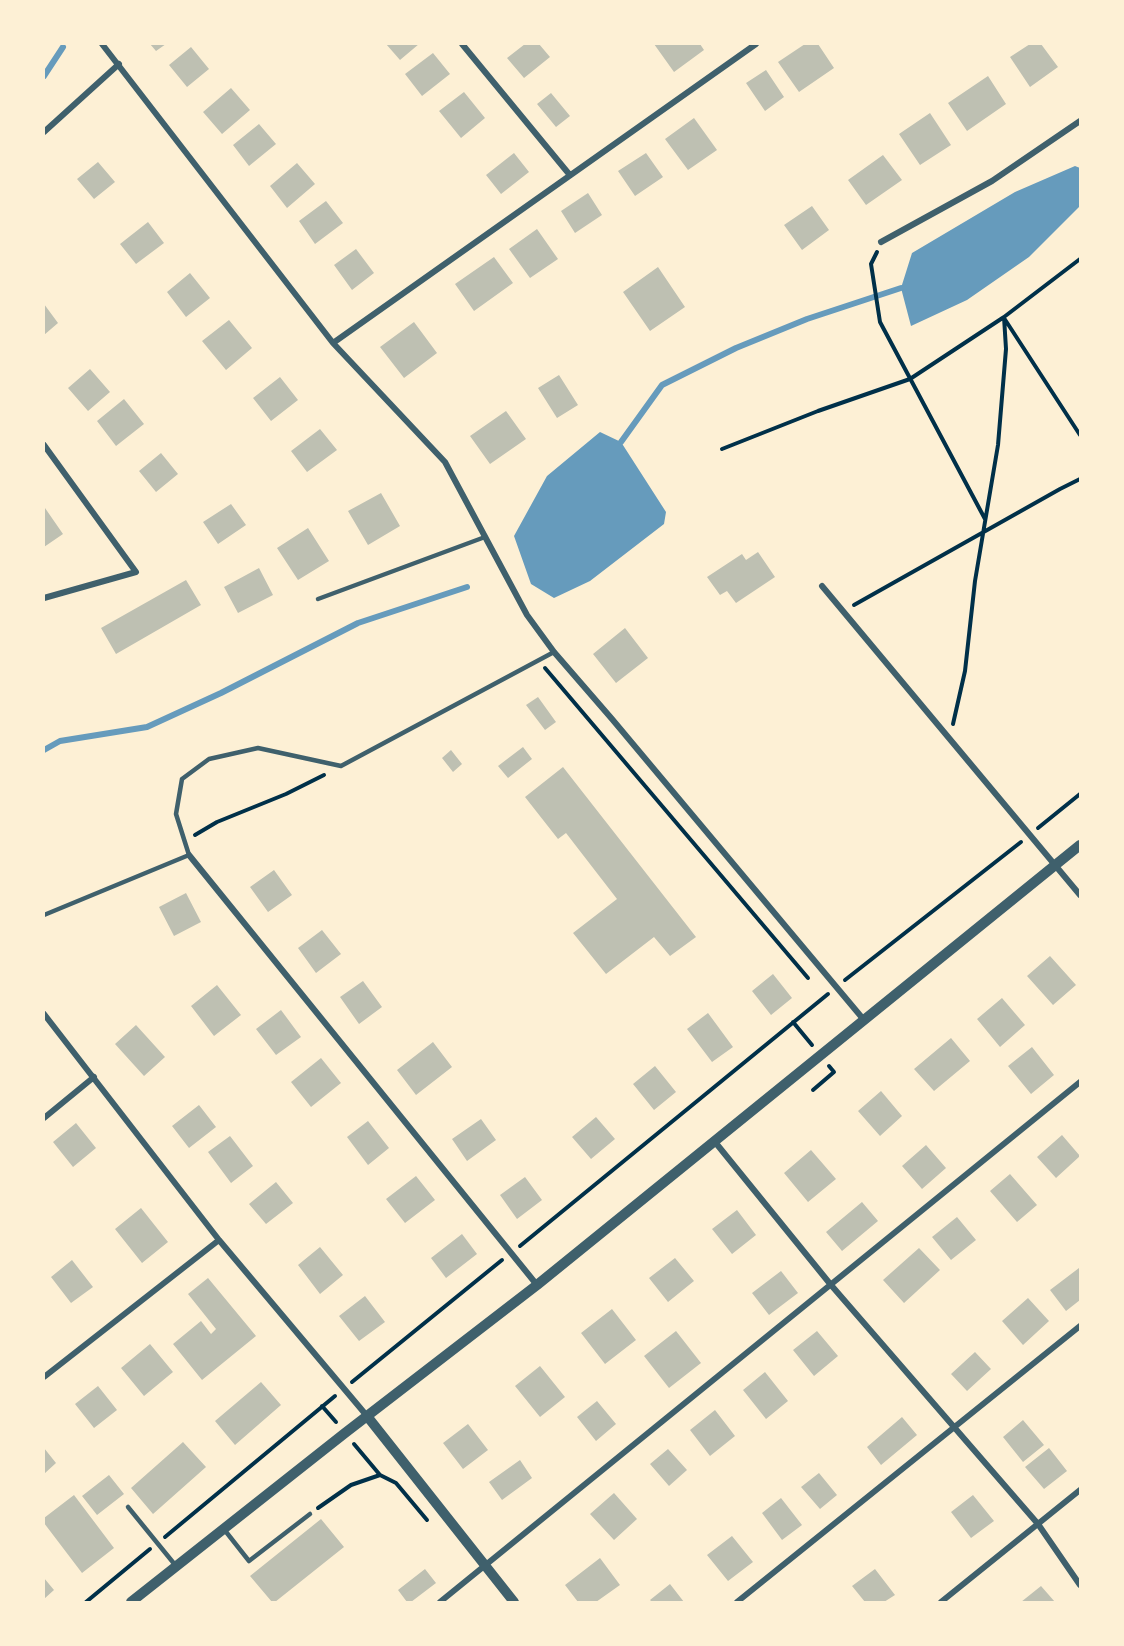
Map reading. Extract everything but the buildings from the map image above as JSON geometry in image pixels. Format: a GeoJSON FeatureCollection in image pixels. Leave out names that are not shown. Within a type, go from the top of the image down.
{"type":"FeatureCollection","features":[{"type":"Feature","properties":{"kind":"street"},"geometry":{"type":"LineString","coordinates":[[102,44],[333,343],[445,462],[527,615],[554,652],[864,1020]]}},
{"type":"Feature","properties":{"kind":"street"},"geometry":{"type":"LineString","coordinates":[[462,44],[569,174]]}},
{"type":"Feature","properties":{"kind":"street"},"geometry":{"type":"LineString","coordinates":[[333,343],[756,44]]}},
{"type":"Feature","properties":{"kind":"street"},"geometry":{"type":"LineString","coordinates":[[44,132],[118,64]]}},
{"type":"Feature","properties":{"kind":"street"},"geometry":{"type":"LineString","coordinates":[[881,242],[992,182],[1080,121]]}},
{"type":"Feature","properties":{"kind":"street"},"geometry":{"type":"LineString","coordinates":[[44,445],[136,572],[44,597]]}},
{"type":"Feature","properties":{"kind":"street"},"geometry":{"type":"LineString","coordinates":[[822,586],[1080,895]]}},
{"type":"Feature","properties":{"kind":"street"},"geometry":{"type":"LineString","coordinates":[[131,1602],[345,1433],[537,1286],[1080,845]]}},
{"type":"Feature","properties":{"kind":"street"},"geometry":{"type":"LineString","coordinates":[[189,855],[512,1252],[537,1286]]}},
{"type":"Feature","properties":{"kind":"street"},"geometry":{"type":"LineString","coordinates":[[44,1014],[219,1240],[367,1416],[514,1602]]}},
{"type":"Feature","properties":{"kind":"street"},"geometry":{"type":"LineString","coordinates":[[44,1118],[94,1077]]}},
{"type":"Feature","properties":{"kind":"street"},"geometry":{"type":"LineString","coordinates":[[440,1602],[1080,1082]]}},
{"type":"Feature","properties":{"kind":"street"},"geometry":{"type":"LineString","coordinates":[[715,1142],[831,1285],[1038,1524],[1080,1585]]}},
{"type":"Feature","properties":{"kind":"street"},"geometry":{"type":"LineString","coordinates":[[44,1377],[219,1240]]}},
{"type":"Feature","properties":{"kind":"street"},"geometry":{"type":"LineString","coordinates":[[737,1602],[1080,1326]]}},
{"type":"Feature","properties":{"kind":"street"},"geometry":{"type":"LineString","coordinates":[[941,1602],[1080,1490]]}},
{"type":"Feature","properties":{"kind":"lane"},"geometry":{"type":"LineString","coordinates":[[318,599],[485,537]]}},
{"type":"Feature","properties":{"kind":"lane"},"geometry":{"type":"LineString","coordinates":[[44,915],[189,855],[176,814],[182,779],[209,759],[258,748],[341,766],[554,652]]}},
{"type":"Feature","properties":{"kind":"lane"},"geometry":{"type":"LineString","coordinates":[[128,1507],[159,1542],[176,1566]]}},
{"type":"Feature","properties":{"kind":"lane"},"geometry":{"type":"LineString","coordinates":[[224,1528],[249,1561],[310,1514]]}},
{"type":"Feature","properties":{"kind":"path"},"geometry":{"type":"LineString","coordinates":[[881,242],[871,264],[880,322],[986,519]]}},
{"type":"Feature","properties":{"kind":"path"},"geometry":{"type":"LineString","coordinates":[[722,449],[818,411],[910,379],[1004,317],[1080,259]]}},
{"type":"Feature","properties":{"kind":"path"},"geometry":{"type":"LineString","coordinates":[[1004,317],[1080,435]]}},
{"type":"Feature","properties":{"kind":"path"},"geometry":{"type":"LineString","coordinates":[[950,738],[965,671],[975,581],[999,434],[1006,349],[1004,317]]}},
{"type":"Feature","properties":{"kind":"path"},"geometry":{"type":"LineString","coordinates":[[843,611],[1080,479]]}},
{"type":"Feature","properties":{"kind":"path"},"geometry":{"type":"LineString","coordinates":[[538,661],[809,979]]}},
{"type":"Feature","properties":{"kind":"path"},"geometry":{"type":"LineString","coordinates":[[184,842],[217,822],[286,794],[341,766]]}},
{"type":"Feature","properties":{"kind":"path"},"geometry":{"type":"LineString","coordinates":[[86,1602],[322,1406],[793,1022],[1080,794]]}},
{"type":"Feature","properties":{"kind":"path"},"geometry":{"type":"LineString","coordinates":[[793,1022],[813,1046]]}},
{"type":"Feature","properties":{"kind":"path"},"geometry":{"type":"LineString","coordinates":[[813,1090],[834,1072],[827,1064]]}},
{"type":"Feature","properties":{"kind":"path"},"geometry":{"type":"LineString","coordinates":[[322,1406],[380,1475],[396,1483],[434,1529]]}},
{"type":"Feature","properties":{"kind":"path"},"geometry":{"type":"LineString","coordinates":[[310,1514],[351,1485],[380,1475]]}},
{"type":"Feature","properties":{"kind":"water"},"geometry":{"type":"Polygon","coordinates":[[[1075,166],[1080,168],[1080,206],[1029,257],[967,300],[911,326],[901,288],[912,253],[1015,192],[1075,166]]]}},
{"type":"Feature","properties":{"kind":"water"},"geometry":{"type":"Polygon","coordinates":[[[600,432],[621,442],[666,512],[664,524],[590,581],[554,598],[531,584],[514,536],[547,476],[600,432]]]}},
{"type":"Feature","properties":{"kind":"waterway"},"geometry":{"type":"LineString","coordinates":[[44,76],[63,47]]}},
{"type":"Feature","properties":{"kind":"waterway"},"geometry":{"type":"LineString","coordinates":[[621,442],[662,385],[736,348],[807,319],[901,288]]}},
{"type":"Feature","properties":{"kind":"waterway"},"geometry":{"type":"LineString","coordinates":[[44,750],[60,741],[147,727],[221,693],[358,623],[467,587]]}}]}
